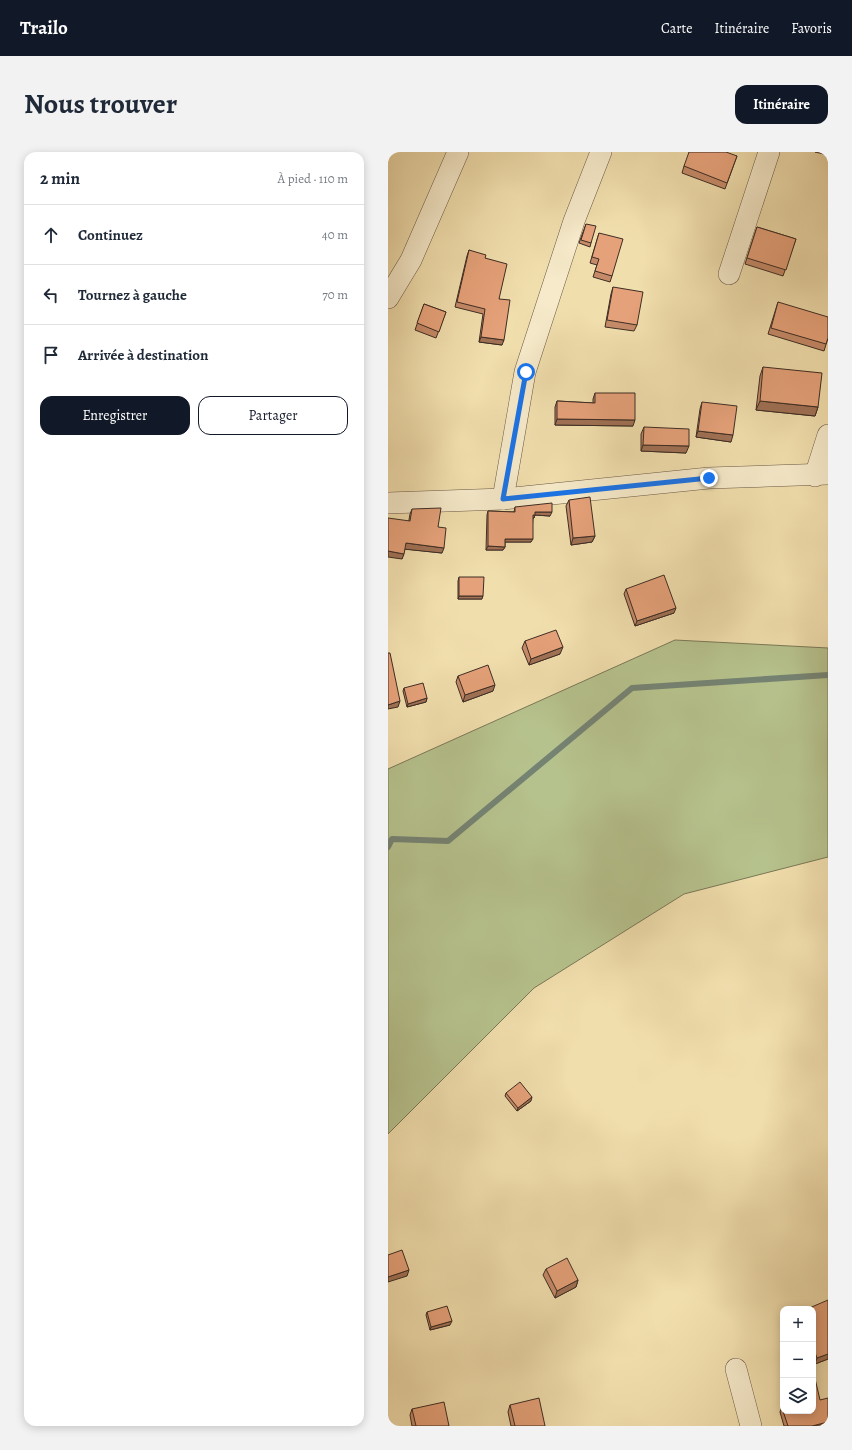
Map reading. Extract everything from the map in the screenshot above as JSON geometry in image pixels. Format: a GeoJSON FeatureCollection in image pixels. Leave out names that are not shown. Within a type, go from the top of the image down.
{"type":"FeatureCollection","features":[{"type":"Feature","properties":{"kind":"street"},"geometry":{"type":"LineString","coordinates":[[388,298],[411,260],[458,152]]}},
{"type":"Feature","properties":{"kind":"street"},"geometry":{"type":"LineString","coordinates":[[503,499],[526,372],[574,221],[601,152]]}},
{"type":"Feature","properties":{"kind":"street"},"geometry":{"type":"LineString","coordinates":[[729,274],[769,152]]}},
{"type":"Feature","properties":{"kind":"street"},"geometry":{"type":"LineString","coordinates":[[388,503],[503,499],[709,478],[822,475],[828,435]]}},
{"type":"Feature","properties":{"kind":"street"},"geometry":{"type":"LineString","coordinates":[[736,1369],[751,1426]]}},
{"type":"Feature","properties":{"kind":"green space"},"geometry":{"type":"Polygon","coordinates":[[[675,640],[828,648],[828,857],[684,894],[534,988],[388,1134],[388,769],[675,640]]]}},
{"type":"Feature","properties":{"kind":"building"},"geometry":{"type":"Polygon","coordinates":[[[689,152],[726,152],[737,156],[727,183],[684,166],[689,152]]]}},
{"type":"Feature","properties":{"kind":"building"},"geometry":{"type":"Polygon","coordinates":[[[586,224],[596,226],[591,243],[581,240],[586,224]]]}},
{"type":"Feature","properties":{"kind":"building"},"geometry":{"type":"Polygon","coordinates":[[[757,227],[796,239],[786,270],[747,258],[757,227]]]}},
{"type":"Feature","properties":{"kind":"building"},"geometry":{"type":"Polygon","coordinates":[[[599,233],[623,239],[612,276],[595,271],[599,259],[592,257],[599,233]]]}},
{"type":"Feature","properties":{"kind":"building"},"geometry":{"type":"Polygon","coordinates":[[[469,250],[486,255],[485,258],[507,264],[499,299],[510,300],[504,340],[481,337],[485,309],[457,302],[469,250]]]}},
{"type":"Feature","properties":{"kind":"building"},"geometry":{"type":"Polygon","coordinates":[[[613,287],[643,292],[637,325],[607,320],[613,287]]]}},
{"type":"Feature","properties":{"kind":"building"},"geometry":{"type":"Polygon","coordinates":[[[778,302],[828,317],[828,338],[826,344],[771,328],[778,302]]]}},
{"type":"Feature","properties":{"kind":"building"},"geometry":{"type":"Polygon","coordinates":[[[424,304],[446,312],[439,332],[417,323],[424,304]]]}},
{"type":"Feature","properties":{"kind":"building"},"geometry":{"type":"Polygon","coordinates":[[[763,367],[822,373],[818,407],[760,401],[763,367]]]}},
{"type":"Feature","properties":{"kind":"building"},"geometry":{"type":"Polygon","coordinates":[[[595,393],[635,393],[635,420],[557,419],[557,401],[595,403],[595,393]]]}},
{"type":"Feature","properties":{"kind":"building"},"geometry":{"type":"Polygon","coordinates":[[[702,402],[737,406],[733,435],[698,431],[702,402]]]}},
{"type":"Feature","properties":{"kind":"building"},"geometry":{"type":"Polygon","coordinates":[[[644,427],[689,429],[689,446],[643,445],[644,427]]]}},
{"type":"Feature","properties":{"kind":"building"},"geometry":{"type":"Polygon","coordinates":[[[590,497],[595,536],[573,538],[569,500],[590,497]]]}},
{"type":"Feature","properties":{"kind":"building"},"geometry":{"type":"Polygon","coordinates":[[[552,503],[552,512],[535,512],[535,515],[533,515],[533,539],[505,539],[505,547],[488,546],[488,511],[515,512],[515,507],[552,503]]]}},
{"type":"Feature","properties":{"kind":"building"},"geometry":{"type":"Polygon","coordinates":[[[441,508],[438,527],[446,528],[444,548],[406,543],[404,554],[388,551],[388,518],[410,521],[412,509],[441,508]]]}},
{"type":"Feature","properties":{"kind":"building"},"geometry":{"type":"Polygon","coordinates":[[[664,575],[676,608],[637,621],[626,589],[664,575]]]}},
{"type":"Feature","properties":{"kind":"building"},"geometry":{"type":"Polygon","coordinates":[[[459,577],[484,577],[483,596],[459,596],[459,577]]]}},
{"type":"Feature","properties":{"kind":"building"},"geometry":{"type":"Polygon","coordinates":[[[556,630],[563,647],[531,659],[525,641],[556,630]]]}},
{"type":"Feature","properties":{"kind":"building"},"geometry":{"type":"Polygon","coordinates":[[[388,653],[390,653],[400,701],[388,705],[388,653]]]}},
{"type":"Feature","properties":{"kind":"building"},"geometry":{"type":"Polygon","coordinates":[[[488,665],[495,685],[465,695],[458,676],[488,665]]]}},
{"type":"Feature","properties":{"kind":"building"},"geometry":{"type":"Polygon","coordinates":[[[423,683],[427,698],[408,704],[404,688],[423,683]]]}},
{"type":"Feature","properties":{"kind":"building"},"geometry":{"type":"Polygon","coordinates":[[[520,1082],[532,1097],[518,1108],[506,1093],[520,1082]]]}},
{"type":"Feature","properties":{"kind":"building"},"geometry":{"type":"Polygon","coordinates":[[[402,1250],[409,1270],[388,1277],[388,1255],[402,1250]]]}},
{"type":"Feature","properties":{"kind":"building"},"geometry":{"type":"Polygon","coordinates":[[[567,1258],[578,1280],[557,1291],[546,1269],[567,1258]]]}},
{"type":"Feature","properties":{"kind":"building"},"geometry":{"type":"Polygon","coordinates":[[[828,1300],[828,1354],[817,1358],[816,1306],[814,1306],[828,1300]]]}},
{"type":"Feature","properties":{"kind":"building"},"geometry":{"type":"Polygon","coordinates":[[[447,1306],[452,1321],[431,1327],[427,1312],[447,1306]]]}},
{"type":"Feature","properties":{"kind":"building"},"geometry":{"type":"Polygon","coordinates":[[[816,1383],[820,1400],[828,1398],[828,1422],[812,1426],[788,1426],[784,1414],[816,1414],[816,1383]]]}},
{"type":"Feature","properties":{"kind":"building"},"geometry":{"type":"Polygon","coordinates":[[[539,1398],[545,1426],[515,1426],[510,1405],[539,1398]]]}},
{"type":"Feature","properties":{"kind":"building"},"geometry":{"type":"Polygon","coordinates":[[[444,1402],[449,1426],[416,1426],[412,1409],[444,1402]]]}},
{"type":"Feature","properties":{"kind":"waterway"},"geometry":{"type":"LineString","coordinates":[[388,847],[392,839],[448,841],[632,688],[828,675]]}},
{"type":"Feature","properties":{"kind":"route"},"geometry":{"type":"LineString","coordinates":[[526,372],[503,499],[709,478]]}}]}
